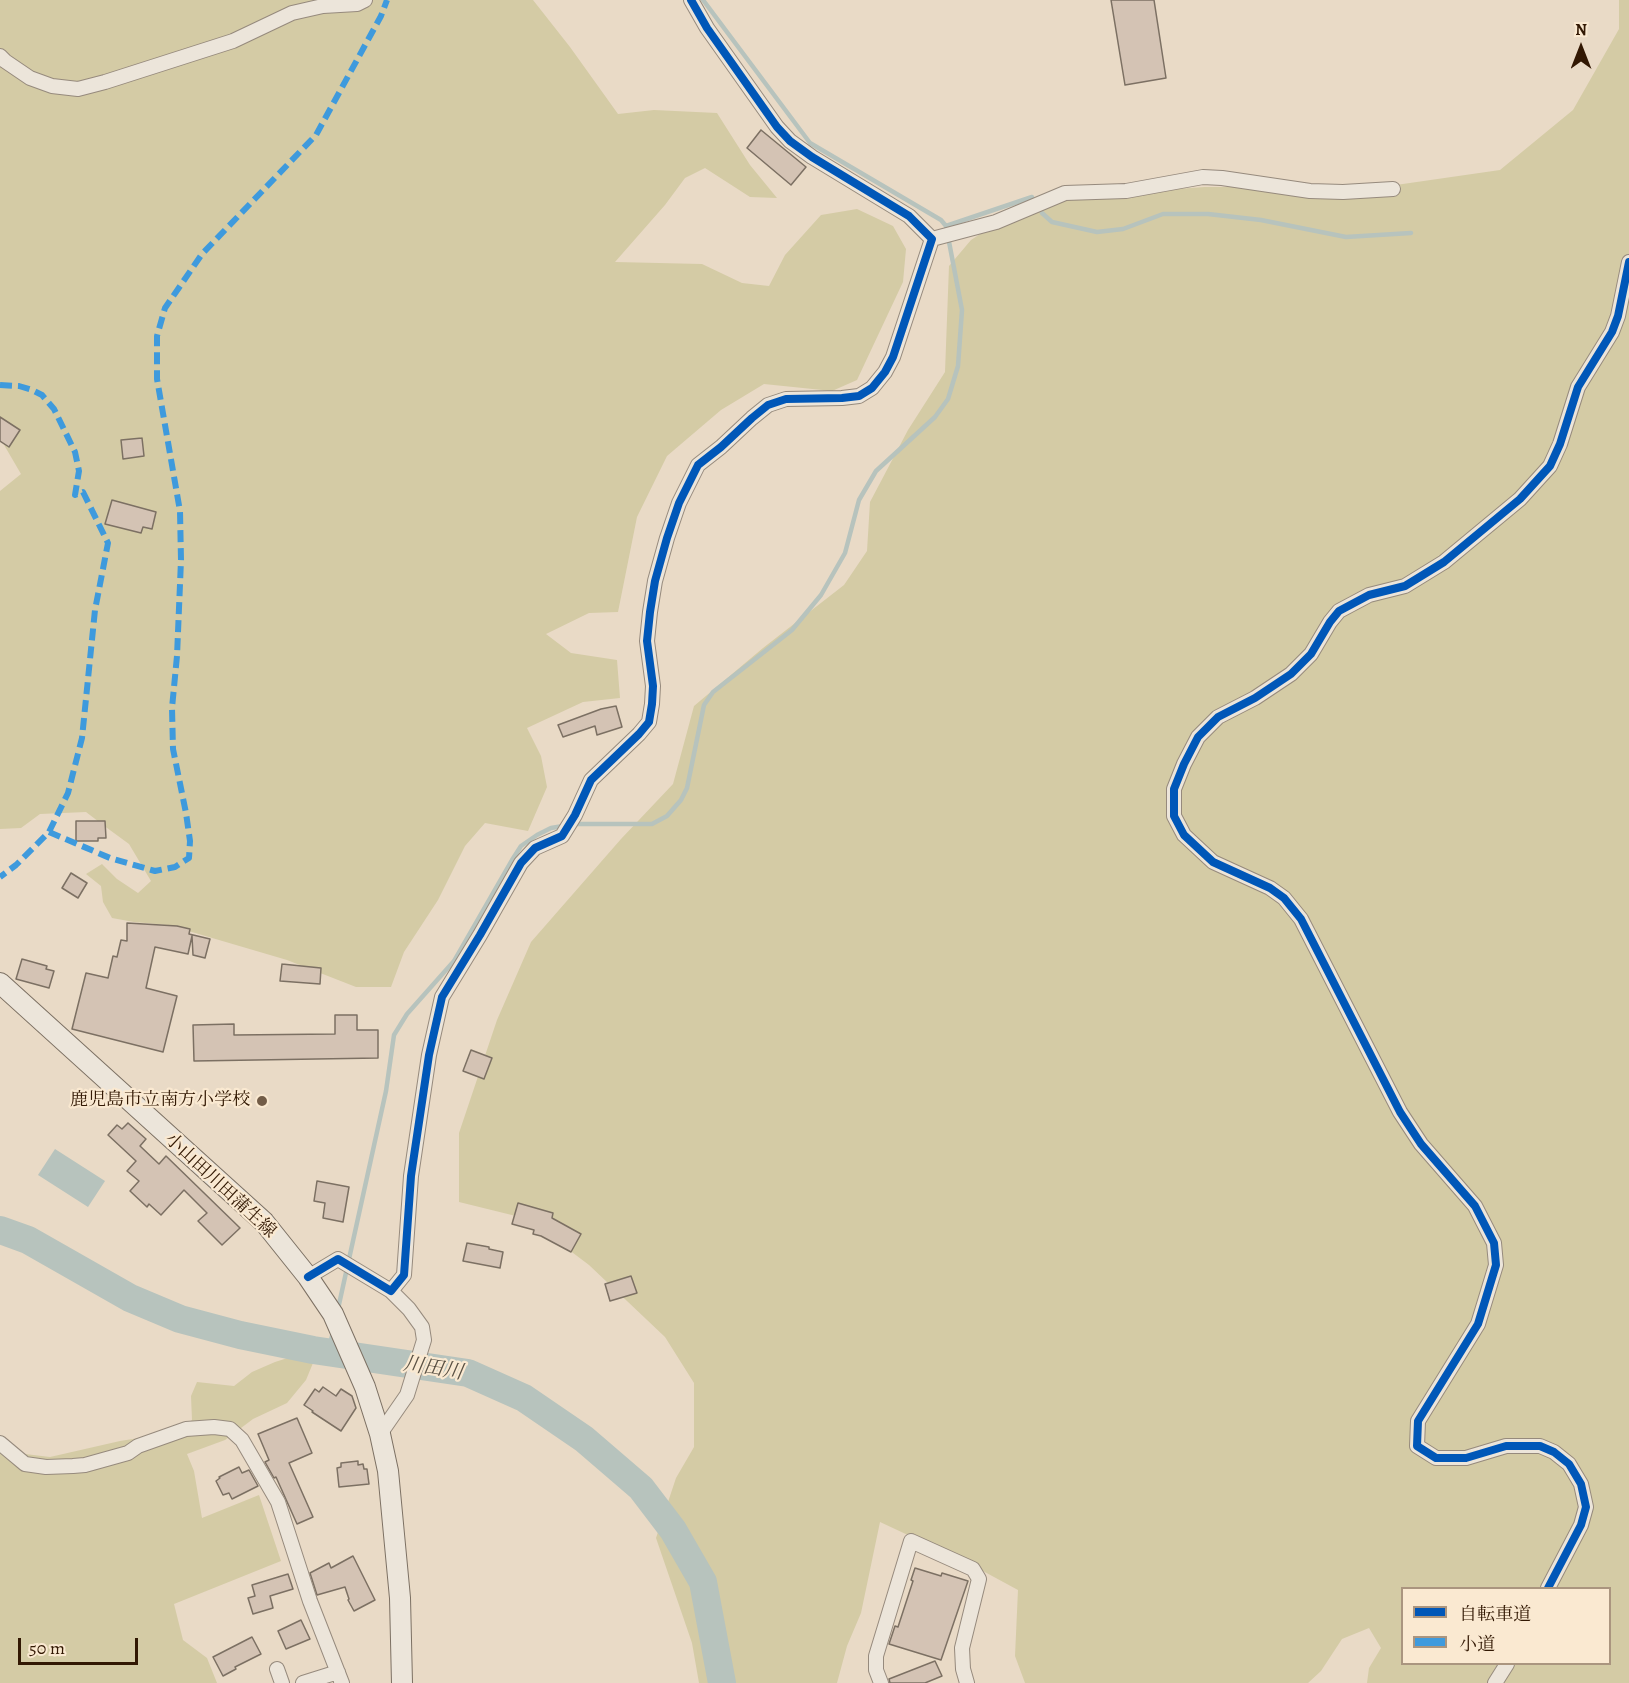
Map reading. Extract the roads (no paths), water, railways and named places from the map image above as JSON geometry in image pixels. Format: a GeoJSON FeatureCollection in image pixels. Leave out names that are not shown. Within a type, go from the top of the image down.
{"type":"FeatureCollection","features":[{"type":"Feature","properties":{"kind":"main road","name":"小山田川田蒲生線"},"geometry":{"type":"LineString","coordinates":[[0,983],[264,1222],[308,1277],[333,1314],[364,1386],[380,1434],[388,1471],[400,1598],[402,1683]]}},
{"type":"Feature","properties":{"kind":"street"},"geometry":{"type":"LineString","coordinates":[[0,56],[30,78],[52,86],[78,89],[233,41],[292,13],[323,6],[357,4],[365,0]]}},
{"type":"Feature","properties":{"kind":"street"},"geometry":{"type":"LineString","coordinates":[[691,0],[707,28],[777,127],[790,141],[812,157],[944,236],[996,222],[1065,193],[1126,191],[1203,177],[1310,191],[1393,189]]}},
{"type":"Feature","properties":{"kind":"street"},"geometry":{"type":"LineString","coordinates":[[391,1291],[404,1275],[411,1176],[429,1055],[442,997],[521,863],[535,848],[562,836],[575,815],[591,780],[649,722],[652,686],[647,640],[655,581],[679,503],[698,465],[722,447],[768,405],[786,399],[859,396],[872,388],[893,357],[944,236]]}},
{"type":"Feature","properties":{"kind":"street"},"geometry":{"type":"LineString","coordinates":[[1549,1587],[1581,1525],[1586,1507],[1581,1484],[1569,1464],[1554,1452],[1540,1446],[1506,1446],[1466,1458],[1436,1458],[1417,1446],[1418,1421],[1478,1324],[1496,1265],[1494,1243],[1475,1206],[1421,1144],[1400,1112],[1301,919],[1284,898],[1270,888],[1214,862],[1184,835],[1174,816],[1174,789],[1198,737],[1218,717],[1255,698],[1291,674],[1311,654],[1339,611],[1369,595],[1405,586],[1444,562],[1520,499],[1550,466],[1560,444],[1578,387],[1612,332],[1618,316],[1629,262]]}},
{"type":"Feature","properties":{"kind":"street"},"geometry":{"type":"LineString","coordinates":[[308,1277],[338,1258],[391,1291],[409,1309],[422,1327],[424,1340],[407,1395],[380,1434]]}},
{"type":"Feature","properties":{"kind":"street"},"geometry":{"type":"LineString","coordinates":[[0,1443],[26,1464],[46,1467],[73,1466],[128,1453],[138,1446],[186,1429],[214,1427],[230,1429],[242,1440],[278,1502],[310,1601],[339,1677],[303,1683]]}},
{"type":"Feature","properties":{"kind":"street"},"geometry":{"type":"LineString","coordinates":[[881,1683],[876,1670],[876,1656],[911,1541],[973,1569],[979,1579],[962,1648],[963,1669],[967,1683]]}},
{"type":"Feature","properties":{"kind":"street"},"geometry":{"type":"LineString","coordinates":[[1496,1683],[1506,1665]]}},
{"type":"Feature","properties":{"kind":"street"},"geometry":{"type":"LineString","coordinates":[[277,1669],[282,1683]]}},
{"type":"Feature","properties":{"kind":"waterway"},"geometry":{"type":"LineString","coordinates":[[703,0],[810,143],[941,220],[946,226]]}},
{"type":"Feature","properties":{"kind":"waterway"},"geometry":{"type":"LineString","coordinates":[[574,824],[652,824],[667,816],[681,800],[687,788],[704,705],[713,692],[792,630],[821,595],[845,553],[859,500],[876,471],[935,417],[948,399],[958,366],[962,310],[946,226],[1032,197]]}},
{"type":"Feature","properties":{"kind":"waterway"},"geometry":{"type":"LineString","coordinates":[[1042,213],[1052,222],[1097,232],[1123,229],[1163,214],[1208,214],[1261,220],[1346,237],[1411,233]]}},
{"type":"Feature","properties":{"kind":"waterway"},"geometry":{"type":"LineString","coordinates":[[338,1309],[386,1091],[394,1035],[407,1014],[454,961],[521,846],[551,828],[563,826]]}},
{"type":"Feature","properties":{"kind":"waterway","name":"川田川"},"geometry":{"type":"LineString","coordinates":[[0,1230],[28,1240],[130,1298],[180,1319],[240,1335],[313,1350],[468,1373],[524,1398],[584,1439],[641,1488],[673,1530],[703,1582],[722,1683]]}},
{"type":"Feature","properties":{"kind":"waterway"},"geometry":{"type":"LineString","coordinates":[[328,1352],[333,1332]]}},
{"type":"Feature","properties":{"kind":"place","name":"鹿児島市立南方小学校"},"geometry":{"type":"Point","coordinates":[262,1101]}}]}
